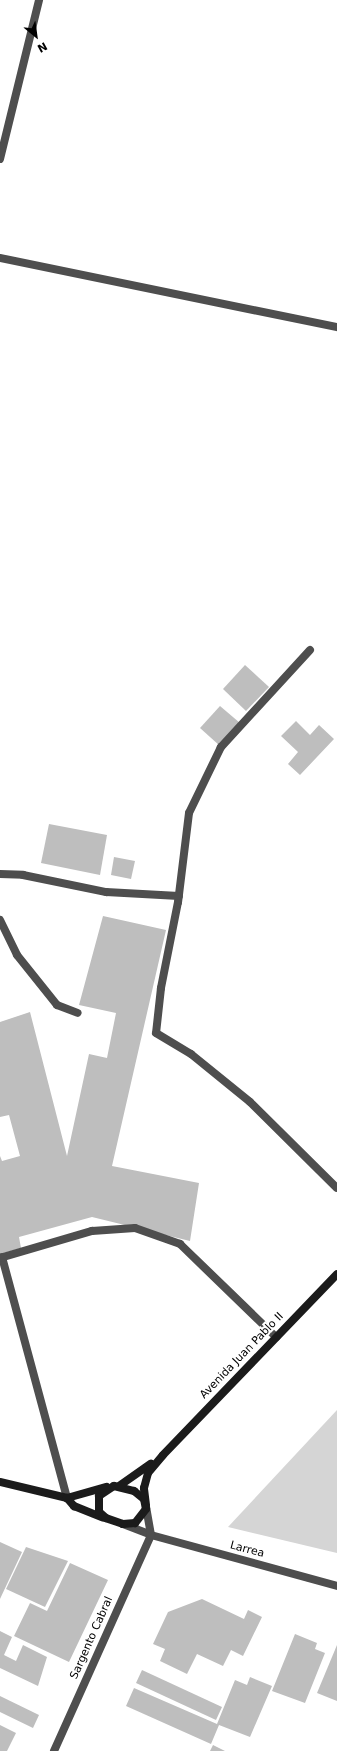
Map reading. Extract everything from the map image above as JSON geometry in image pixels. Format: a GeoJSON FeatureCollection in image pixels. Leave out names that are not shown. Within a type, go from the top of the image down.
{"type":"FeatureCollection","features":[{"type":"Feature","properties":{"kind":"main road","name":"Avenida Juan Pablo II"},"geometry":{"type":"LineString","coordinates":[[146,1506],[144,1488],[148,1473],[163,1455],[337,1274]]}},
{"type":"Feature","properties":{"kind":"main road","name":"Avenida Juan Pablo II"},"geometry":{"type":"LineString","coordinates":[[117,1486],[163,1455]]}},
{"type":"Feature","properties":{"kind":"main road"},"geometry":{"type":"LineString","coordinates":[[0,1482],[67,1498],[117,1486],[138,1493],[146,1506],[139,1520],[123,1524],[74,1506],[67,1498]]}},
{"type":"Feature","properties":{"kind":"main road"},"geometry":{"type":"LineString","coordinates":[[106,1518],[99,1512],[97,1499],[104,1491],[117,1486]]}},
{"type":"Feature","properties":{"kind":"street"},"geometry":{"type":"LineString","coordinates":[[0,159],[3,134],[39,0]]}},
{"type":"Feature","properties":{"kind":"street"},"geometry":{"type":"LineString","coordinates":[[0,258],[337,327]]}},
{"type":"Feature","properties":{"kind":"street"},"geometry":{"type":"LineString","coordinates":[[310,650],[221,747],[189,813],[179,896],[161,988],[156,1033],[191,1054],[250,1102],[337,1188]]}},
{"type":"Feature","properties":{"kind":"street"},"geometry":{"type":"LineString","coordinates":[[0,874],[23,875],[106,892],[179,896]]}},
{"type":"Feature","properties":{"kind":"street"},"geometry":{"type":"LineString","coordinates":[[0,920],[17,955],[57,1005],[78,1013]]}},
{"type":"Feature","properties":{"kind":"street"},"geometry":{"type":"LineString","coordinates":[[67,1498],[1,1258],[92,1230],[135,1228],[180,1244],[276,1337]]}},
{"type":"Feature","properties":{"kind":"street"},"geometry":{"type":"LineString","coordinates":[[146,1506],[151,1535]]}},
{"type":"Feature","properties":{"kind":"street","name":"Larrea"},"geometry":{"type":"LineString","coordinates":[[123,1524],[151,1535],[337,1586]]}},
{"type":"Feature","properties":{"kind":"street","name":"Sargento Cabral"},"geometry":{"type":"LineString","coordinates":[[54,1751],[151,1535]]}},
{"type":"Feature","properties":{"kind":"shaded area"},"geometry":{"type":"Polygon","coordinates":[[[337,1410],[337,1553],[228,1527],[337,1410]]]}},
{"type":"Feature","properties":{"kind":"building"},"geometry":{"type":"Polygon","coordinates":[[[245,665],[269,687],[246,711],[223,689],[245,665]]]}},
{"type":"Feature","properties":{"kind":"building"},"geometry":{"type":"Polygon","coordinates":[[[220,706],[240,723],[220,746],[200,728],[220,706]]]}},
{"type":"Feature","properties":{"kind":"building"},"geometry":{"type":"Polygon","coordinates":[[[296,721],[310,735],[319,725],[334,739],[300,775],[288,764],[298,752],[281,736],[296,721]]]}},
{"type":"Feature","properties":{"kind":"building"},"geometry":{"type":"Polygon","coordinates":[[[49,824],[107,835],[100,875],[41,863],[49,824]]]}},
{"type":"Feature","properties":{"kind":"building"},"geometry":{"type":"Polygon","coordinates":[[[114,857],[135,861],[131,879],[111,875],[114,857]]]}},
{"type":"Feature","properties":{"kind":"building"},"geometry":{"type":"Polygon","coordinates":[[[103,916],[166,930],[112,1166],[199,1183],[190,1241],[92,1217],[19,1237],[21,1248],[0,1254],[0,1156],[2,1161],[20,1156],[9,1115],[0,1117],[0,1022],[30,1012],[67,1156],[89,1054],[107,1058],[116,1013],[79,1005],[103,916]]]}},
{"type":"Feature","properties":{"kind":"building"},"geometry":{"type":"Polygon","coordinates":[[[0,1542],[22,1552],[0,1599],[0,1542]]]}},
{"type":"Feature","properties":{"kind":"building"},"geometry":{"type":"Polygon","coordinates":[[[26,1547],[68,1561],[45,1607],[6,1589],[26,1547]]]}},
{"type":"Feature","properties":{"kind":"building"},"geometry":{"type":"Polygon","coordinates":[[[70,1563],[108,1580],[69,1662],[14,1636],[30,1603],[47,1611],[70,1563]]]}},
{"type":"Feature","properties":{"kind":"building"},"geometry":{"type":"Polygon","coordinates":[[[202,1599],[244,1619],[248,1610],[262,1617],[243,1656],[231,1650],[223,1666],[197,1654],[187,1674],[160,1661],[165,1649],[153,1644],[168,1612],[202,1599]]]}},
{"type":"Feature","properties":{"kind":"building"},"geometry":{"type":"Polygon","coordinates":[[[0,1631],[12,1637],[4,1655],[16,1661],[23,1645],[47,1657],[38,1686],[0,1668],[0,1631]]]}},
{"type":"Feature","properties":{"kind":"building"},"geometry":{"type":"Polygon","coordinates":[[[295,1634],[317,1643],[315,1649],[325,1653],[305,1703],[272,1691],[295,1634]]]}},
{"type":"Feature","properties":{"kind":"building"},"geometry":{"type":"Polygon","coordinates":[[[337,1645],[337,1701],[317,1693],[337,1645]]]}},
{"type":"Feature","properties":{"kind":"building"},"geometry":{"type":"Polygon","coordinates":[[[142,1670],[222,1707],[216,1720],[136,1683],[142,1670]]]}},
{"type":"Feature","properties":{"kind":"building"},"geometry":{"type":"Polygon","coordinates":[[[250,1677],[272,1686],[250,1737],[219,1725],[211,1744],[126,1706],[134,1688],[217,1724],[235,1680],[247,1685],[250,1677]]]}},
{"type":"Feature","properties":{"kind":"building"},"geometry":{"type":"Polygon","coordinates":[[[0,1696],[39,1715],[33,1728],[0,1712],[0,1696]]]}},
{"type":"Feature","properties":{"kind":"building"},"geometry":{"type":"Polygon","coordinates":[[[0,1725],[16,1733],[7,1751],[0,1751],[0,1725]]]}},
{"type":"Feature","properties":{"kind":"building"},"geometry":{"type":"Polygon","coordinates":[[[213,1745],[225,1751],[210,1751],[213,1745]]]}}]}
